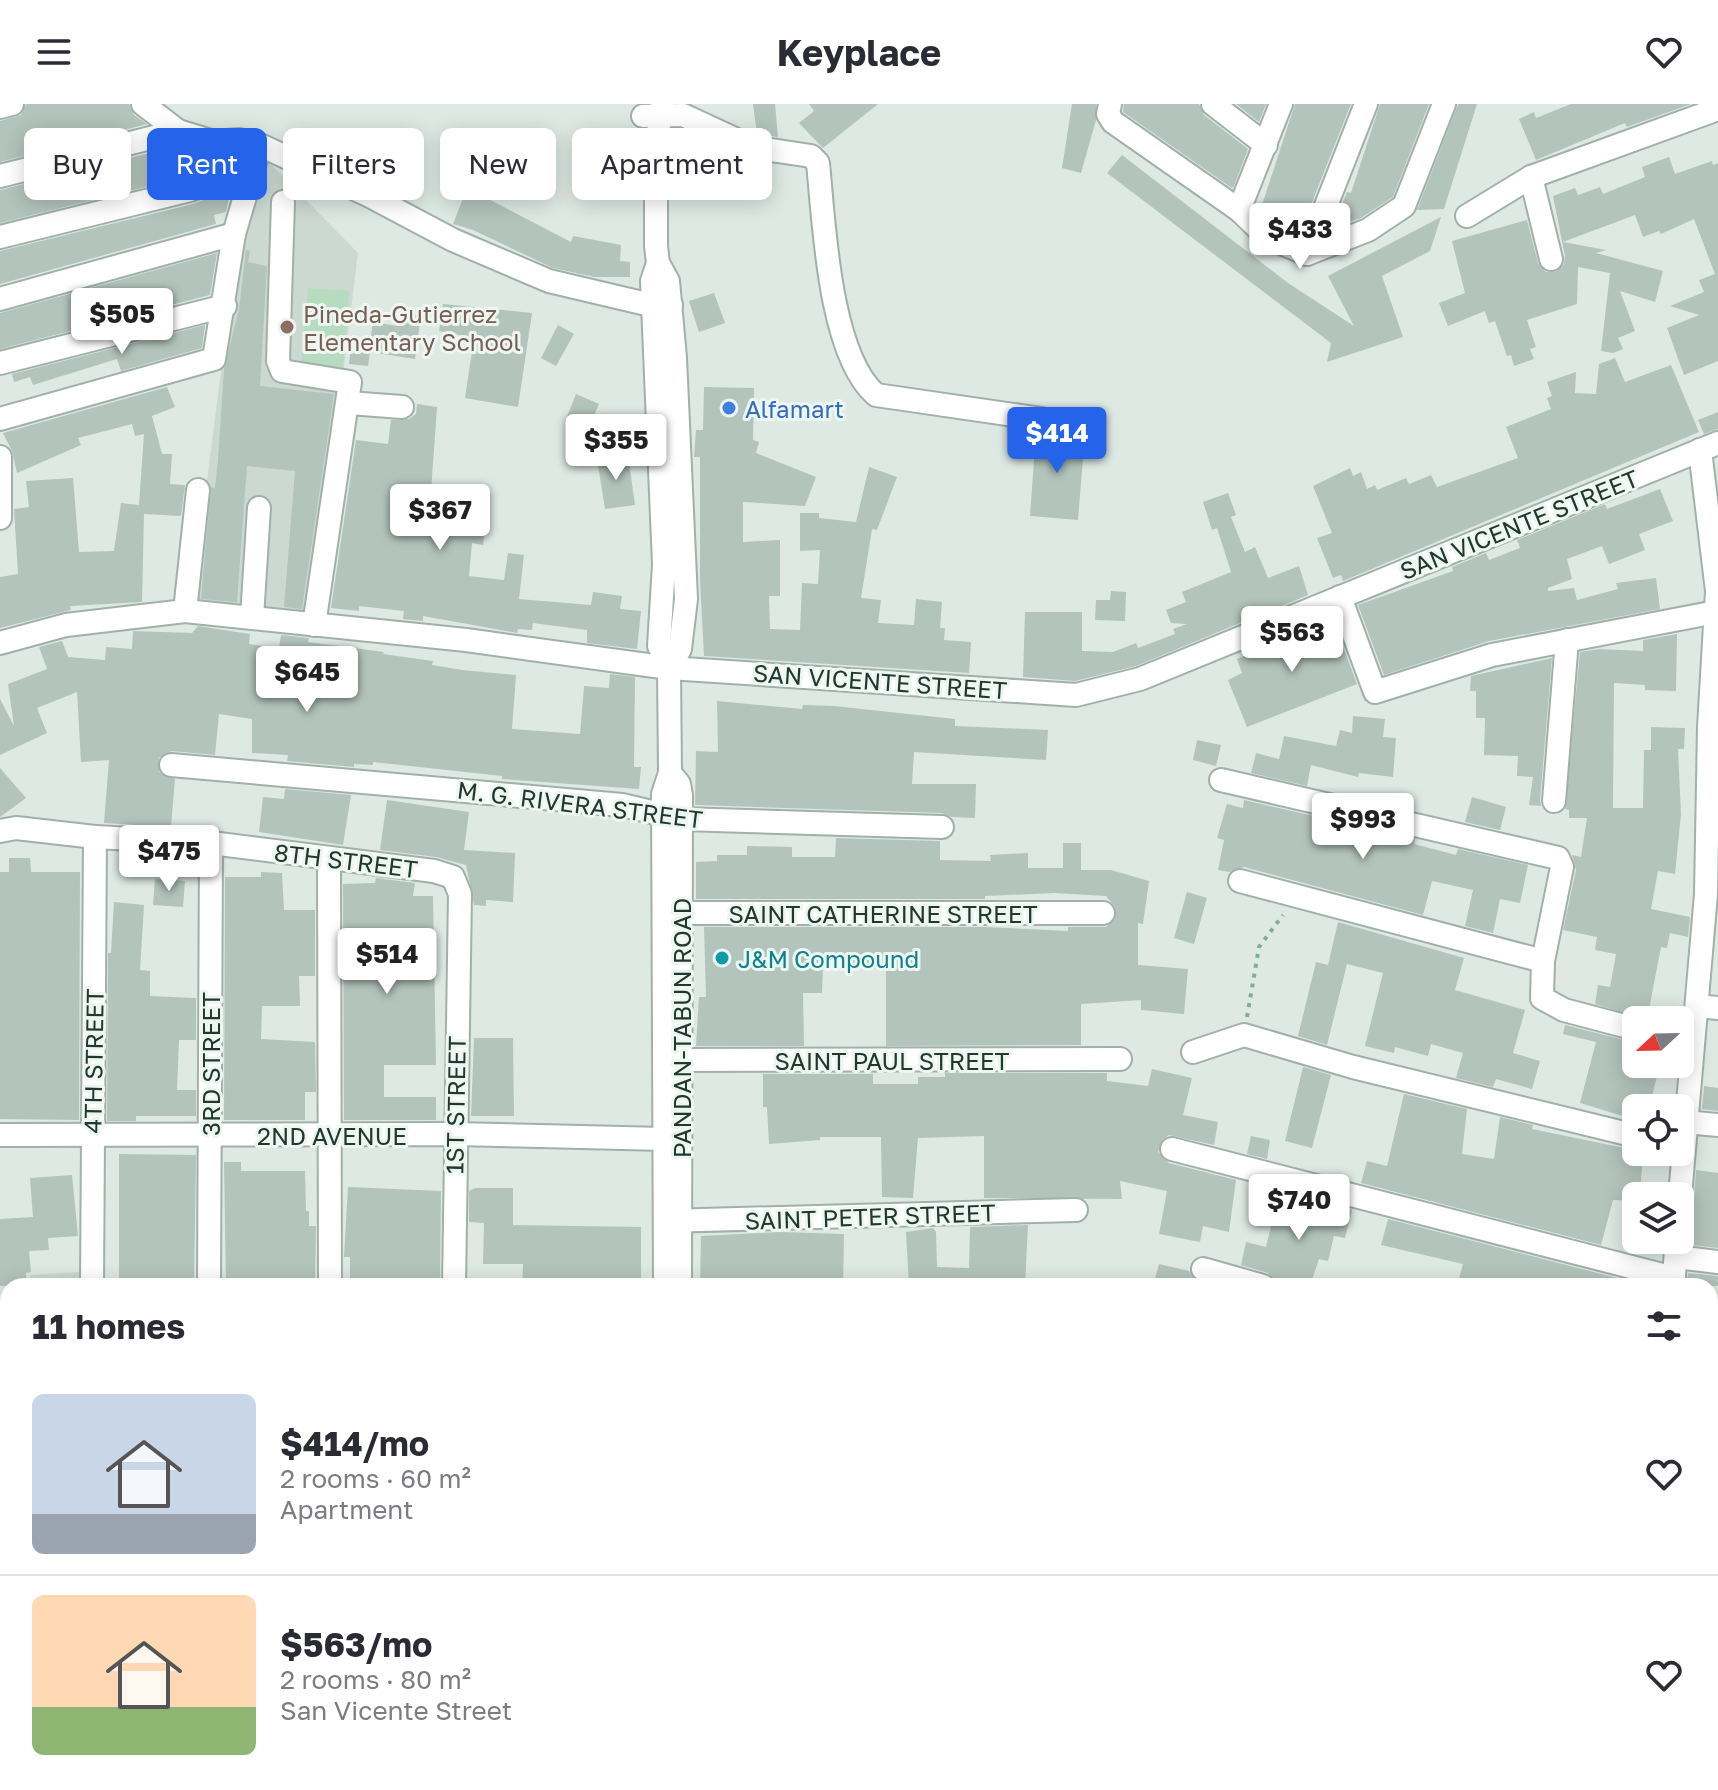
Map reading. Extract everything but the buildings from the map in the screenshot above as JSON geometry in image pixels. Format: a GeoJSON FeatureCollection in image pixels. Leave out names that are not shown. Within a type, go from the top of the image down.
{"type":"FeatureCollection","features":[{"type":"Feature","properties":{"kind":"street"},"geometry":{"type":"LineString","coordinates":[[0,107],[12,104]]}},
{"type":"Feature","properties":{"kind":"street"},"geometry":{"type":"LineString","coordinates":[[143,104],[174,128]]}},
{"type":"Feature","properties":{"kind":"street"},"geometry":{"type":"LineString","coordinates":[[1110,104],[1108,114],[1113,122],[1239,210],[1267,237],[1307,254],[1368,230],[1404,206],[1444,104]]}},
{"type":"Feature","properties":{"kind":"street"},"geometry":{"type":"LineString","coordinates":[[1213,104],[1266,145]]}},
{"type":"Feature","properties":{"kind":"street"},"geometry":{"type":"LineString","coordinates":[[1239,210],[1281,104]]}},
{"type":"Feature","properties":{"kind":"street"},"geometry":{"type":"LineString","coordinates":[[1307,254],[1366,104]]}},
{"type":"Feature","properties":{"kind":"street"},"geometry":{"type":"LineString","coordinates":[[1467,216],[1531,177],[1718,109]]}},
{"type":"Feature","properties":{"kind":"street"},"geometry":{"type":"LineString","coordinates":[[652,110],[683,115],[752,147],[811,156],[818,163],[828,278],[835,309],[865,386],[876,395],[1042,419]]}},
{"type":"Feature","properties":{"kind":"street","name":"PANDAN-TABUN ROAD"},"geometry":{"type":"LineString","coordinates":[[652,110],[656,147],[654,194],[657,255],[668,281],[663,305],[675,599],[680,649],[669,668],[670,773],[664,789],[672,818],[672,1221],[666,1278]]}},
{"type":"Feature","properties":{"kind":"street"},"geometry":{"type":"LineString","coordinates":[[0,176],[147,139]]}},
{"type":"Feature","properties":{"kind":"street"},"geometry":{"type":"LineString","coordinates":[[267,159],[370,196],[453,240],[549,281],[663,305]]}},
{"type":"Feature","properties":{"kind":"street"},"geometry":{"type":"LineString","coordinates":[[1531,177],[1551,259]]}},
{"type":"Feature","properties":{"kind":"street"},"geometry":{"type":"LineString","coordinates":[[0,237],[150,200]]}},
{"type":"Feature","properties":{"kind":"street"},"geometry":{"type":"LineString","coordinates":[[0,419],[214,359],[225,306],[234,234],[244,200]]}},
{"type":"Feature","properties":{"kind":"street"},"geometry":{"type":"LineString","coordinates":[[283,202],[278,361],[282,371],[402,407]]}},
{"type":"Feature","properties":{"kind":"street"},"geometry":{"type":"LineString","coordinates":[[0,299],[234,234]]}},
{"type":"Feature","properties":{"kind":"street"},"geometry":{"type":"LineString","coordinates":[[0,363],[225,306]]}},
{"type":"Feature","properties":{"kind":"street"},"geometry":{"type":"LineString","coordinates":[[314,625],[349,392]]}},
{"type":"Feature","properties":{"kind":"street"},"geometry":{"type":"LineString","coordinates":[[1694,1029],[1708,1007],[1712,894],[1717,598],[1709,447]]}},
{"type":"Feature","properties":{"kind":"street","name":"SAN VICENTE STREET"},"geometry":{"type":"LineString","coordinates":[[0,643],[66,625],[185,611],[669,668],[1076,695],[1140,679],[1709,447]]}},
{"type":"Feature","properties":{"kind":"street"},"geometry":{"type":"LineString","coordinates":[[0,457],[0,518]]}},
{"type":"Feature","properties":{"kind":"street"},"geometry":{"type":"LineString","coordinates":[[185,611],[198,490]]}},
{"type":"Feature","properties":{"kind":"street"},"geometry":{"type":"LineString","coordinates":[[252,617],[259,508]]}},
{"type":"Feature","properties":{"kind":"street"},"geometry":{"type":"LineString","coordinates":[[1340,597],[1375,692],[1492,655],[1567,640],[1717,598]]}},
{"type":"Feature","properties":{"kind":"street"},"geometry":{"type":"LineString","coordinates":[[1554,801],[1567,640]]}},
{"type":"Feature","properties":{"kind":"street","name":"M. G. RIVERA STREET"},"geometry":{"type":"LineString","coordinates":[[171,765],[622,805],[672,818],[942,827]]}},
{"type":"Feature","properties":{"kind":"street"},"geometry":{"type":"LineString","coordinates":[[1221,780],[1558,858],[1562,867],[1543,961],[1540,993],[1551,1005],[1622,1025]]}},
{"type":"Feature","properties":{"kind":"street","name":"8TH STREET"},"geometry":{"type":"LineString","coordinates":[[0,831],[16,828],[95,837],[211,843],[434,871],[453,877]]}},
{"type":"Feature","properties":{"kind":"street","name":"4TH STREET"},"geometry":{"type":"LineString","coordinates":[[92,1278],[95,837]]}},
{"type":"Feature","properties":{"kind":"street","name":"3RD STREET"},"geometry":{"type":"LineString","coordinates":[[209,1278],[211,843]]}},
{"type":"Feature","properties":{"kind":"street"},"geometry":{"type":"LineString","coordinates":[[329,858],[330,1278]]}},
{"type":"Feature","properties":{"kind":"street","name":"1ST STREET"},"geometry":{"type":"LineString","coordinates":[[453,877],[460,894],[454,1278]]}},
{"type":"Feature","properties":{"kind":"street"},"geometry":{"type":"LineString","coordinates":[[1240,881],[1543,961]]}},
{"type":"Feature","properties":{"kind":"street","name":"SAINT CATHERINE STREET"},"geometry":{"type":"LineString","coordinates":[[672,913],[1103,913]]}},
{"type":"Feature","properties":{"kind":"street"},"geometry":{"type":"LineString","coordinates":[[1193,1052],[1244,1035],[1353,1067],[1622,1133]]}},
{"type":"Feature","properties":{"kind":"street","name":"SAINT PAUL STREET"},"geometry":{"type":"LineString","coordinates":[[672,1060],[1120,1059]]}},
{"type":"Feature","properties":{"kind":"street","name":"PANDAN-TABUN ROAD"},"geometry":{"type":"LineString","coordinates":[[672,1060],[664,1139],[679,1278]]}},
{"type":"Feature","properties":{"kind":"street"},"geometry":{"type":"LineString","coordinates":[[1694,1123],[1718,1125]]}},
{"type":"Feature","properties":{"kind":"street","name":"2ND AVENUE"},"geometry":{"type":"LineString","coordinates":[[0,1135],[454,1134],[664,1139]]}},
{"type":"Feature","properties":{"kind":"street"},"geometry":{"type":"LineString","coordinates":[[1172,1149],[1675,1265],[1718,1262]]}},
{"type":"Feature","properties":{"kind":"street","name":"SAINT PETER STREET"},"geometry":{"type":"LineString","coordinates":[[672,1221],[1076,1210]]}},
{"type":"Feature","properties":{"kind":"street"},"geometry":{"type":"LineString","coordinates":[[1203,1269],[1235,1278]]}},
{"type":"Feature","properties":{"kind":"path"},"geometry":{"type":"LineString","coordinates":[[1244,1035],[1259,947],[1299,895]]}},
{"type":"Feature","properties":{"kind":"shaded area","name":"Pineda-Gutierrez Elementary School"},"geometry":{"type":"Polygon","coordinates":[[[267,160],[283,176],[283,200],[306,200],[358,253],[313,617],[191,605],[237,247],[252,200],[267,200],[267,160]]]}},
{"type":"Feature","properties":{"kind":"shaded area"},"geometry":{"type":"Polygon","coordinates":[[[79,1272],[79,1278],[30,1278],[30,1275],[79,1272]]]}},
{"type":"Feature","properties":{"kind":"green space"},"geometry":{"type":"Polygon","coordinates":[[[308,288],[349,291],[343,370],[301,367],[308,288]]]}},
{"type":"Feature","properties":{"kind":"place","name":"Pineda-Gutierrez Elementary School"},"geometry":{"type":"Point","coordinates":[287,327]}},
{"type":"Feature","properties":{"kind":"place","name":"Alfamart"},"geometry":{"type":"Point","coordinates":[729,408]}},
{"type":"Feature","properties":{"kind":"place","name":"J&M Compound"},"geometry":{"type":"Point","coordinates":[722,958]}}]}
